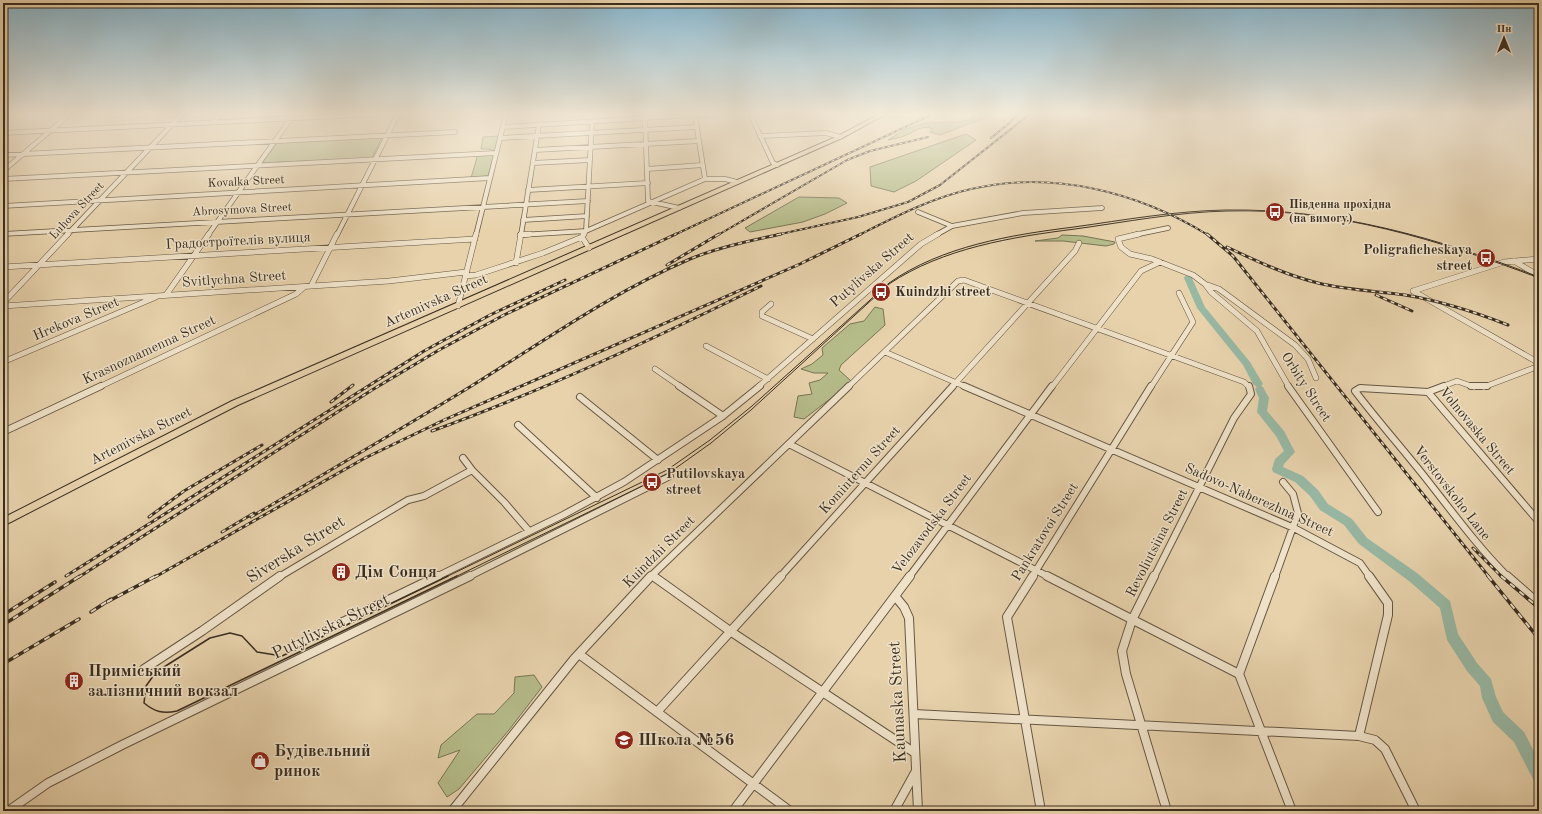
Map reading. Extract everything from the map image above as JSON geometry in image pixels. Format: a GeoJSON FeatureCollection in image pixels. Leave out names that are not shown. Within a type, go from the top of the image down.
{"type":"FeatureCollection","features":[{"type":"Feature","properties":{"kind":"main road","name":"Artemivska Street"},"geometry":{"type":"LineString","coordinates":[[4,519],[235,403],[805,152]]}},
{"type":"Feature","properties":{"kind":"street"},"geometry":{"type":"LineString","coordinates":[[3,171],[25,152]]}},
{"type":"Feature","properties":{"kind":"street"},"geometry":{"type":"LineString","coordinates":[[3,155],[60,152]]}},
{"type":"Feature","properties":{"kind":"street","name":"Luhova Street"},"geometry":{"type":"LineString","coordinates":[[3,305],[146,152]]}},
{"type":"Feature","properties":{"kind":"street"},"geometry":{"type":"LineString","coordinates":[[166,295],[267,152]]}},
{"type":"Feature","properties":{"kind":"street"},"geometry":{"type":"LineString","coordinates":[[311,286],[379,152]]}},
{"type":"Feature","properties":{"kind":"street"},"geometry":{"type":"LineString","coordinates":[[516,262],[535,152]]}},
{"type":"Feature","properties":{"kind":"street"},"geometry":{"type":"LineString","coordinates":[[589,248],[582,237],[586,231],[591,152]]}},
{"type":"Feature","properties":{"kind":"street"},"geometry":{"type":"LineString","coordinates":[[646,152],[648,201],[679,208]]}},
{"type":"Feature","properties":{"kind":"street"},"geometry":{"type":"LineString","coordinates":[[701,152],[705,179]]}},
{"type":"Feature","properties":{"kind":"street"},"geometry":{"type":"LineString","coordinates":[[768,152],[773,163],[776,165]]}},
{"type":"Feature","properties":{"kind":"street"},"geometry":{"type":"LineString","coordinates":[[3,179],[496,153],[458,306]]}},
{"type":"Feature","properties":{"kind":"street"},"geometry":{"type":"LineString","coordinates":[[533,163],[590,160]]}},
{"type":"Feature","properties":{"kind":"street"},"geometry":{"type":"LineString","coordinates":[[647,169],[703,165]]}},
{"type":"Feature","properties":{"kind":"street"},"geometry":{"type":"LineString","coordinates":[[520,235],[586,231],[705,179],[722,177],[737,182]]}},
{"type":"Feature","properties":{"kind":"street","name":"Kovalka Street"},"geometry":{"type":"LineString","coordinates":[[3,206],[490,178]]}},
{"type":"Feature","properties":{"kind":"street"},"geometry":{"type":"LineString","coordinates":[[528,190],[648,183]]}},
{"type":"Feature","properties":{"kind":"street","name":"Abrosymova Street"},"geometry":{"type":"LineString","coordinates":[[3,234],[588,201]]}},
{"type":"Feature","properties":{"kind":"street","name":"Putylivska Street"},"geometry":{"type":"LineString","coordinates":[[291,647],[597,498],[658,460],[723,416],[768,379],[921,244],[952,226],[1023,213],[1102,208]]}},
{"type":"Feature","properties":{"kind":"street","name":"Putylivska Street"},"geometry":{"type":"LineString","coordinates":[[918,212],[952,226]]}},
{"type":"Feature","properties":{"kind":"street"},"geometry":{"type":"LineString","coordinates":[[523,220],[587,216]]}},
{"type":"Feature","properties":{"kind":"street"},"geometry":{"type":"LineString","coordinates":[[1168,228],[1123,240],[1118,239],[1121,247],[1130,254],[1160,262],[1193,275],[1205,284],[1219,289],[1295,345],[1308,359],[1316,378]]}},
{"type":"Feature","properties":{"kind":"street","name":"Artemivska Street"},"geometry":{"type":"LineString","coordinates":[[466,274],[476,275],[516,262],[582,237]]}},
{"type":"Feature","properties":{"kind":"street","name":"Градостроїтелiв вулиця"},"geometry":{"type":"LineString","coordinates":[[3,267],[475,239]]}},
{"type":"Feature","properties":{"kind":"street","name":"Kominternu Street"},"geometry":{"type":"LineString","coordinates":[[657,712],[1075,251],[1079,243]]}},
{"type":"Feature","properties":{"kind":"street"},"geometry":{"type":"LineString","coordinates":[[1539,259],[1500,263],[1413,291],[1539,365]]}},
{"type":"Feature","properties":{"kind":"street"},"geometry":{"type":"LineString","coordinates":[[1514,261],[1529,272],[1539,276]]}},
{"type":"Feature","properties":{"kind":"street","name":"Velozavodska Street"},"geometry":{"type":"LineString","coordinates":[[733,811],[1096,328],[1141,271],[1155,266],[1160,262]]}},
{"type":"Feature","properties":{"kind":"street","name":"Svitlychna Street"},"geometry":{"type":"LineString","coordinates":[[3,305],[390,281],[466,274]]}},
{"type":"Feature","properties":{"kind":"street","name":"Revoliutsiina Street"},"geometry":{"type":"LineString","coordinates":[[958,281],[964,280],[1244,382],[1251,389],[1251,394],[1234,418],[1132,620],[1122,651],[1126,674],[1167,811]]}},
{"type":"Feature","properties":{"kind":"street","name":"Kuindzhi Street"},"geometry":{"type":"LineString","coordinates":[[452,811],[579,654],[652,575],[958,281]]}},
{"type":"Feature","properties":{"kind":"street","name":"Orbity Street"},"geometry":{"type":"LineString","coordinates":[[1205,284],[1211,292],[1257,331],[1288,386],[1378,512]]}},
{"type":"Feature","properties":{"kind":"street","name":"Krasnoznamenna Street"},"geometry":{"type":"LineString","coordinates":[[3,432],[296,294],[304,286]]}},
{"type":"Feature","properties":{"kind":"street","name":"Pankratovoi Street"},"geometry":{"type":"LineString","coordinates":[[1041,811],[1007,618],[1170,356],[1193,322],[1179,293]]}},
{"type":"Feature","properties":{"kind":"street","name":"Hrekova Street"},"geometry":{"type":"LineString","coordinates":[[3,362],[152,300],[157,296]]}},
{"type":"Feature","properties":{"kind":"street"},"geometry":{"type":"LineString","coordinates":[[771,304],[762,312],[762,316],[813,339]]}},
{"type":"Feature","properties":{"kind":"street"},"geometry":{"type":"LineString","coordinates":[[706,346],[768,379]]}},
{"type":"Feature","properties":{"kind":"street","name":"Sadovo-Naberezhna Street"},"geometry":{"type":"LineString","coordinates":[[885,352],[1199,486],[1294,528],[1356,560],[1388,603],[1388,615],[1359,736]]}},
{"type":"Feature","properties":{"kind":"street"},"geometry":{"type":"LineString","coordinates":[[1428,392],[1457,381],[1474,387],[1484,387],[1539,365]]}},
{"type":"Feature","properties":{"kind":"street"},"geometry":{"type":"LineString","coordinates":[[655,369],[723,416]]}},
{"type":"Feature","properties":{"kind":"street","name":"Verstovskoho Lane"},"geometry":{"type":"LineString","coordinates":[[1428,392],[1364,388],[1356,389],[1356,393],[1378,422],[1408,456],[1489,558],[1512,581],[1539,604]]}},
{"type":"Feature","properties":{"kind":"street","name":"Volnovaska Street"},"geometry":{"type":"LineString","coordinates":[[1428,392],[1539,522]]}},
{"type":"Feature","properties":{"kind":"street"},"geometry":{"type":"LineString","coordinates":[[580,397],[658,460]]}},
{"type":"Feature","properties":{"kind":"street"},"geometry":{"type":"LineString","coordinates":[[518,425],[597,498]]}},
{"type":"Feature","properties":{"kind":"street"},"geometry":{"type":"LineString","coordinates":[[788,444],[1239,674]]}},
{"type":"Feature","properties":{"kind":"street"},"geometry":{"type":"LineString","coordinates":[[463,458],[472,470],[504,502],[528,531]]}},
{"type":"Feature","properties":{"kind":"street","name":"Siverska Street"},"geometry":{"type":"LineString","coordinates":[[144,669],[202,631],[268,583],[408,500],[424,496],[472,470]]}},
{"type":"Feature","properties":{"kind":"street","name":"Putylivska Street"},"geometry":{"type":"LineString","coordinates":[[8,811],[48,783],[115,748],[375,623],[670,476]]}},
{"type":"Feature","properties":{"kind":"street"},"geometry":{"type":"LineString","coordinates":[[1283,482],[1293,494],[1298,507],[1298,513],[1294,528],[1239,674],[1292,811]]}},
{"type":"Feature","properties":{"kind":"street"},"geometry":{"type":"LineString","coordinates":[[652,575],[730,632],[915,753]]}},
{"type":"Feature","properties":{"kind":"street","name":"Kaunaska Street"},"geometry":{"type":"LineString","coordinates":[[895,596],[909,618],[918,811]]}},
{"type":"Feature","properties":{"kind":"street"},"geometry":{"type":"LineString","coordinates":[[579,654],[790,811]]}},
{"type":"Feature","properties":{"kind":"street"},"geometry":{"type":"LineString","coordinates":[[914,714],[1359,736],[1375,740],[1385,749],[1416,811]]}},
{"type":"Feature","properties":{"kind":"street"},"geometry":{"type":"LineString","coordinates":[[894,811],[916,771]]}},
{"type":"Feature","properties":{"kind":"green space"},"geometry":{"type":"Polygon","coordinates":[[[270,152],[375,152],[372,158],[262,163],[270,152]]]}},
{"type":"Feature","properties":{"kind":"green space"},"geometry":{"type":"Polygon","coordinates":[[[914,152],[958,152],[916,181],[894,192],[871,186],[870,167],[914,152]]]}},
{"type":"Feature","properties":{"kind":"green space"},"geometry":{"type":"Polygon","coordinates":[[[478,154],[494,155],[488,176],[471,178],[478,154]]]}},
{"type":"Feature","properties":{"kind":"green space"},"geometry":{"type":"Polygon","coordinates":[[[799,197],[839,198],[847,203],[825,214],[803,222],[750,232],[745,228],[799,197]]]}},
{"type":"Feature","properties":{"kind":"green space"},"geometry":{"type":"Polygon","coordinates":[[[1062,235],[1083,236],[1115,242],[1114,244],[1106,246],[1063,241],[1035,241],[1058,238],[1062,235]]]}},
{"type":"Feature","properties":{"kind":"green space"},"geometry":{"type":"Polygon","coordinates":[[[875,307],[883,309],[885,325],[841,365],[839,370],[852,382],[804,419],[794,417],[798,396],[812,394],[809,383],[820,380],[828,373],[814,373],[801,369],[812,364],[823,355],[822,348],[850,324],[864,321],[875,307]]]}},
{"type":"Feature","properties":{"kind":"green space"},"geometry":{"type":"Polygon","coordinates":[[[534,675],[542,687],[509,730],[459,789],[447,797],[438,783],[460,750],[438,758],[441,745],[477,714],[494,714],[514,693],[515,677],[534,675]]]}},
{"type":"Feature","properties":{"kind":"waterway"},"geometry":{"type":"LineString","coordinates":[[1188,278],[1201,308],[1247,364],[1258,384]]}},
{"type":"Feature","properties":{"kind":"waterway"},"geometry":{"type":"LineString","coordinates":[[1260,389],[1264,398],[1262,412],[1280,434],[1290,452],[1279,462],[1277,469],[1299,479],[1314,493],[1324,507],[1348,522],[1363,541],[1413,577],[1446,605],[1452,636],[1472,667],[1486,683],[1489,698],[1498,717],[1519,737],[1539,776]]}},
{"type":"Feature","properties":{"kind":"tram line"},"geometry":{"type":"LineString","coordinates":[[446,577],[667,470],[710,440],[752,406],[889,283],[910,270],[931,260],[977,244],[1026,234],[1168,214],[1225,210],[1266,211]]}},
{"type":"Feature","properties":{"kind":"tram line"},"geometry":{"type":"LineString","coordinates":[[455,577],[669,473],[711,443],[751,410],[889,284],[932,261],[979,246],[1027,236],[1171,215],[1228,211],[1266,211]]}},
{"type":"Feature","properties":{"kind":"tram line"},"geometry":{"type":"LineString","coordinates":[[1266,211],[1274,212]]}},
{"type":"Feature","properties":{"kind":"tram line"},"geometry":{"type":"LineString","coordinates":[[1266,211],[1274,212]]}},
{"type":"Feature","properties":{"kind":"tram line"},"geometry":{"type":"LineString","coordinates":[[1274,212],[1306,214],[1385,228],[1463,250],[1539,277]]}},
{"type":"Feature","properties":{"kind":"tram line"},"geometry":{"type":"LineString","coordinates":[[1274,212],[1347,221],[1386,229],[1463,251],[1539,278]]}},
{"type":"Feature","properties":{"kind":"tram line"},"geometry":{"type":"LineString","coordinates":[[448,576],[282,656],[257,652],[242,636],[230,633],[210,638],[156,672],[146,686],[144,703],[159,712],[177,711],[457,576]]}},
{"type":"Feature","properties":{"kind":"railway"},"geometry":{"type":"LineString","coordinates":[[674,235],[852,152]]}},
{"type":"Feature","properties":{"kind":"railway"},"geometry":{"type":"LineString","coordinates":[[718,235],[847,160],[867,152]]}},
{"type":"Feature","properties":{"kind":"railway"},"geometry":{"type":"LineString","coordinates":[[776,235],[858,217],[908,202],[940,185],[982,152]]}},
{"type":"Feature","properties":{"kind":"railway"},"geometry":{"type":"LineString","coordinates":[[860,235],[886,221],[942,197],[971,189],[1002,184],[1033,182],[1064,184],[1094,189],[1124,197],[1153,207],[1208,235]]}},
{"type":"Feature","properties":{"kind":"railway"},"geometry":{"type":"LineString","coordinates":[[79,577],[372,390],[439,350],[504,315],[676,234]]}},
{"type":"Feature","properties":{"kind":"railway"},"geometry":{"type":"LineString","coordinates":[[667,265],[719,234]]}},
{"type":"Feature","properties":{"kind":"railway"},"geometry":{"type":"LineString","coordinates":[[251,517],[446,402],[579,318],[634,286],[661,272],[712,251],[781,234]]}},
{"type":"Feature","properties":{"kind":"railway"},"geometry":{"type":"LineString","coordinates":[[1207,234],[1233,256],[1489,577]]}},
{"type":"Feature","properties":{"kind":"railway"},"geometry":{"type":"LineString","coordinates":[[155,577],[365,458],[444,420],[800,264],[860,235]]}},
{"type":"Feature","properties":{"kind":"railway"},"geometry":{"type":"LineString","coordinates":[[1227,247],[1271,267],[1306,280],[1340,287],[1432,300],[1470,311],[1508,325]]}},
{"type":"Feature","properties":{"kind":"railway"},"geometry":{"type":"LineString","coordinates":[[66,576],[424,351],[490,315],[565,280]]}},
{"type":"Feature","properties":{"kind":"railway"},"geometry":{"type":"LineString","coordinates":[[432,431],[516,398],[598,363],[761,286]]}},
{"type":"Feature","properties":{"kind":"railway"},"geometry":{"type":"LineString","coordinates":[[1376,295],[1412,311]]}},
{"type":"Feature","properties":{"kind":"railway"},"geometry":{"type":"LineString","coordinates":[[331,402],[353,385]]}},
{"type":"Feature","properties":{"kind":"railway"},"geometry":{"type":"LineString","coordinates":[[149,517],[184,491],[262,445]]}},
{"type":"Feature","properties":{"kind":"railway"},"geometry":{"type":"LineString","coordinates":[[222,532],[254,513]]}},
{"type":"Feature","properties":{"kind":"railway"},"geometry":{"type":"LineString","coordinates":[[1473,548],[1501,576]]}},
{"type":"Feature","properties":{"kind":"railway"},"geometry":{"type":"LineString","coordinates":[[3,625],[80,576]]}},
{"type":"Feature","properties":{"kind":"railway"},"geometry":{"type":"LineString","coordinates":[[107,602],[156,576]]}},
{"type":"Feature","properties":{"kind":"railway"},"geometry":{"type":"LineString","coordinates":[[1488,576],[1539,639]]}},
{"type":"Feature","properties":{"kind":"railway"},"geometry":{"type":"LineString","coordinates":[[1501,576],[1539,608]]}},
{"type":"Feature","properties":{"kind":"railway"},"geometry":{"type":"LineString","coordinates":[[3,615],[55,582]]}},
{"type":"Feature","properties":{"kind":"railway"},"geometry":{"type":"LineString","coordinates":[[91,612],[111,599]]}},
{"type":"Feature","properties":{"kind":"railway"},"geometry":{"type":"LineString","coordinates":[[3,664],[79,619]]}},
{"type":"Feature","properties":{"kind":"place","name":"Південна прохідна (на вимогу)"},"geometry":{"type":"Point","coordinates":[1275,212]}},
{"type":"Feature","properties":{"kind":"place","name":"Poligraficheskaya street"},"geometry":{"type":"Point","coordinates":[1486,258]}},
{"type":"Feature","properties":{"kind":"place","name":"Kuindzhi street"},"geometry":{"type":"Point","coordinates":[881,292]}},
{"type":"Feature","properties":{"kind":"place","name":"Putilovskaya street"},"geometry":{"type":"Point","coordinates":[652,482]}},
{"type":"Feature","properties":{"kind":"place","name":"Дім Сонця"},"geometry":{"type":"Point","coordinates":[341,572]}},
{"type":"Feature","properties":{"kind":"place","name":"Приміський залізничний вокзал"},"geometry":{"type":"Point","coordinates":[74,681]}},
{"type":"Feature","properties":{"kind":"place","name":"Школа №56"},"geometry":{"type":"Point","coordinates":[624,740]}},
{"type":"Feature","properties":{"kind":"place","name":"Будівельний ринок"},"geometry":{"type":"Point","coordinates":[260,761]}}]}
